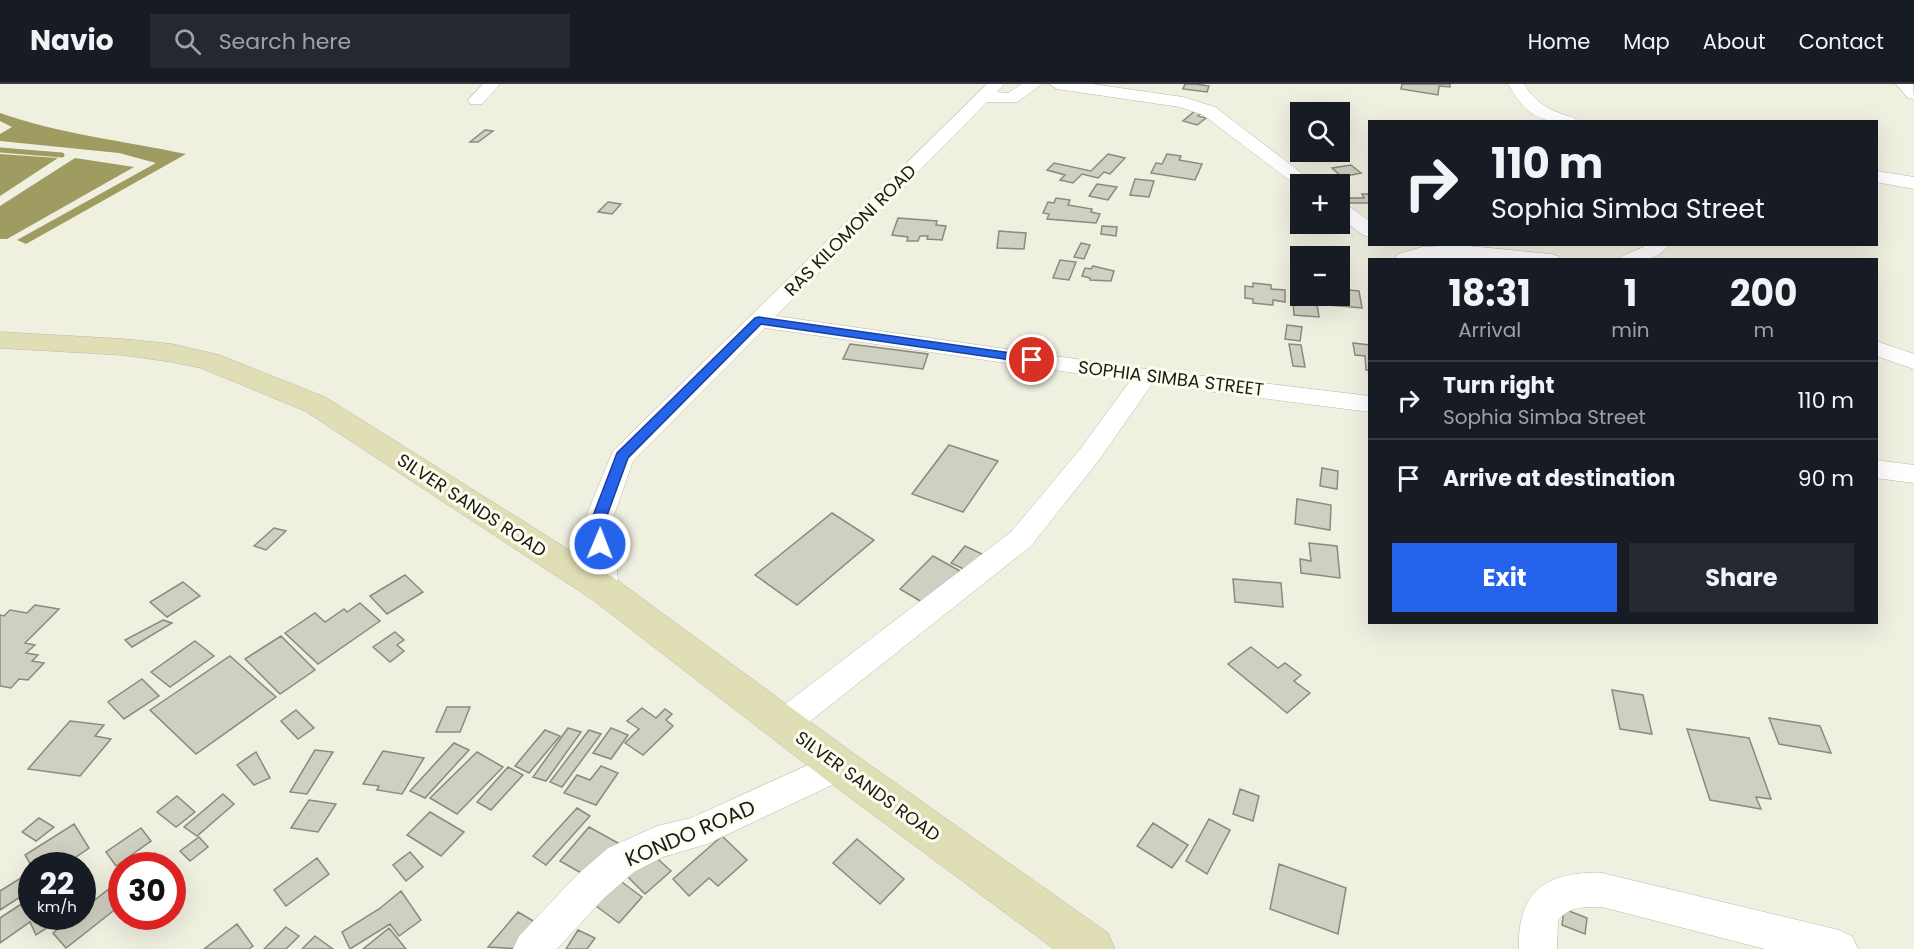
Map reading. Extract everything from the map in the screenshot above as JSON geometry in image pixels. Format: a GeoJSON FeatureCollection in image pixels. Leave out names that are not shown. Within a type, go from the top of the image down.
{"type":"FeatureCollection","features":[{"type":"Feature","properties":{"kind":"street"},"geometry":{"type":"LineString","coordinates":[[476,100],[492,84]]}},
{"type":"Feature","properties":{"kind":"street"},"geometry":{"type":"LineString","coordinates":[[990,91],[1011,98],[1034,84]]}},
{"type":"Feature","properties":{"kind":"street"},"geometry":{"type":"LineString","coordinates":[[1057,84],[1197,106],[1209,111],[1294,174]]}},
{"type":"Feature","properties":{"kind":"street"},"geometry":{"type":"LineString","coordinates":[[1516,84],[1527,103],[1564,120]]}},
{"type":"Feature","properties":{"kind":"street"},"geometry":{"type":"LineString","coordinates":[[1905,84],[1914,94]]}},
{"type":"Feature","properties":{"kind":"street","name":"RAS KILOMONI ROAD"},"geometry":{"type":"LineString","coordinates":[[605,590],[598,521],[622,457],[990,91]]}},
{"type":"Feature","properties":{"kind":"street"},"geometry":{"type":"LineString","coordinates":[[1878,176],[1914,183]]}},
{"type":"Feature","properties":{"kind":"street"},"geometry":{"type":"LineString","coordinates":[[1350,216],[1368,230]]}},
{"type":"Feature","properties":{"kind":"street"},"geometry":{"type":"LineString","coordinates":[[1390,246],[1405,258]]}},
{"type":"Feature","properties":{"kind":"street"},"geometry":{"type":"LineString","coordinates":[[1408,258],[1422,252],[1444,251],[1527,258]]}},
{"type":"Feature","properties":{"kind":"street"},"geometry":{"type":"LineString","coordinates":[[1636,258],[1657,252]]}},
{"type":"Feature","properties":{"kind":"street","name":"SOPHIA SIMBA STREET"},"geometry":{"type":"LineString","coordinates":[[759,320],[1146,376],[1368,404]]}},
{"type":"Feature","properties":{"kind":"street","name":"SILVER SANDS ROAD"},"geometry":{"type":"LineString","coordinates":[[0,340],[172,353],[209,361],[315,404],[605,590],[783,724],[1092,949]]}},
{"type":"Feature","properties":{"kind":"street"},"geometry":{"type":"LineString","coordinates":[[1878,349],[1914,362]]}},
{"type":"Feature","properties":{"kind":"street"},"geometry":{"type":"LineString","coordinates":[[783,724],[1021,539],[1090,454],[1146,376]]}},
{"type":"Feature","properties":{"kind":"street"},"geometry":{"type":"LineString","coordinates":[[1878,469],[1914,474]]}},
{"type":"Feature","properties":{"kind":"street","name":"KONDO ROAD"},"geometry":{"type":"LineString","coordinates":[[532,949],[590,887],[621,860],[657,842],[695,833],[840,766]]}},
{"type":"Feature","properties":{"kind":"street"},"geometry":{"type":"LineString","coordinates":[[1538,949],[1538,919],[1546,903],[1561,892],[1580,888],[1602,890],[1839,949]]}},
{"type":"Feature","properties":{"kind":"shaded area"},"geometry":{"type":"Polygon","coordinates":[[[0,113],[69,132],[186,154],[26,244],[17,240],[156,163],[119,153],[0,141],[0,134],[12,127],[0,121],[0,113]]]}},
{"type":"Feature","properties":{"kind":"shaded area"},"geometry":{"type":"Polygon","coordinates":[[[0,154],[58,158],[0,196],[0,154]]]}},
{"type":"Feature","properties":{"kind":"shaded area"},"geometry":{"type":"Polygon","coordinates":[[[75,158],[134,167],[7,239],[0,239],[0,206],[75,158]]]}},
{"type":"Feature","properties":{"kind":"building"},"geometry":{"type":"Polygon","coordinates":[[[1185,84],[1209,86],[1207,92],[1183,89],[1185,84]]]}},
{"type":"Feature","properties":{"kind":"building"},"geometry":{"type":"Polygon","coordinates":[[[1402,84],[1450,84],[1450,87],[1439,86],[1438,95],[1401,89],[1402,84]]]}},
{"type":"Feature","properties":{"kind":"building"},"geometry":{"type":"Polygon","coordinates":[[[1196,110],[1203,112],[1198,116],[1206,118],[1197,125],[1183,121],[1196,110]]]}},
{"type":"Feature","properties":{"kind":"building"},"geometry":{"type":"Polygon","coordinates":[[[485,130],[493,131],[478,142],[470,142],[485,130]]]}},
{"type":"Feature","properties":{"kind":"building"},"geometry":{"type":"Polygon","coordinates":[[[1108,154],[1125,158],[1110,174],[1104,172],[1098,178],[1082,174],[1073,183],[1060,180],[1065,175],[1047,170],[1054,163],[1091,171],[1108,154]]]}},
{"type":"Feature","properties":{"kind":"building"},"geometry":{"type":"Polygon","coordinates":[[[1167,154],[1181,156],[1179,160],[1202,164],[1195,180],[1151,173],[1156,163],[1162,164],[1167,154]]]}},
{"type":"Feature","properties":{"kind":"building"},"geometry":{"type":"Polygon","coordinates":[[[1351,165],[1361,173],[1350,175],[1339,174],[1332,168],[1351,165]]]}},
{"type":"Feature","properties":{"kind":"building"},"geometry":{"type":"Polygon","coordinates":[[[1135,179],[1154,181],[1149,197],[1130,195],[1135,179]]]}},
{"type":"Feature","properties":{"kind":"building"},"geometry":{"type":"Polygon","coordinates":[[[1097,184],[1117,187],[1108,200],[1089,196],[1097,184]]]}},
{"type":"Feature","properties":{"kind":"building"},"geometry":{"type":"Polygon","coordinates":[[[1362,194],[1368,194],[1368,203],[1350,203],[1350,198],[1364,198],[1362,194]]]}},
{"type":"Feature","properties":{"kind":"building"},"geometry":{"type":"Polygon","coordinates":[[[1056,198],[1070,200],[1068,205],[1092,209],[1091,212],[1100,214],[1096,223],[1047,219],[1049,214],[1043,213],[1048,202],[1054,203],[1056,198]]]}},
{"type":"Feature","properties":{"kind":"building"},"geometry":{"type":"Polygon","coordinates":[[[608,202],[621,204],[612,214],[598,212],[608,202]]]}},
{"type":"Feature","properties":{"kind":"building"},"geometry":{"type":"Polygon","coordinates":[[[898,218],[937,221],[936,225],[946,226],[942,240],[920,236],[918,241],[907,241],[908,237],[892,235],[898,218]]]}},
{"type":"Feature","properties":{"kind":"building"},"geometry":{"type":"Polygon","coordinates":[[[1102,226],[1117,227],[1116,236],[1101,234],[1102,226]]]}},
{"type":"Feature","properties":{"kind":"building"},"geometry":{"type":"Polygon","coordinates":[[[999,231],[1026,233],[1024,249],[997,248],[999,231]]]}},
{"type":"Feature","properties":{"kind":"building"},"geometry":{"type":"Polygon","coordinates":[[[1081,243],[1090,245],[1084,259],[1074,257],[1081,243]]]}},
{"type":"Feature","properties":{"kind":"building"},"geometry":{"type":"Polygon","coordinates":[[[1060,260],[1076,262],[1069,280],[1053,278],[1060,260]]]}},
{"type":"Feature","properties":{"kind":"building"},"geometry":{"type":"Polygon","coordinates":[[[1093,266],[1114,271],[1111,281],[1090,280],[1082,276],[1085,268],[1091,269],[1093,266]]]}},
{"type":"Feature","properties":{"kind":"building"},"geometry":{"type":"Polygon","coordinates":[[[1253,283],[1271,285],[1271,289],[1285,290],[1285,302],[1273,300],[1273,305],[1253,303],[1253,299],[1245,298],[1245,286],[1253,287],[1253,283]]]}},
{"type":"Feature","properties":{"kind":"building"},"geometry":{"type":"Polygon","coordinates":[[[1350,290],[1359,291],[1362,308],[1340,306],[1350,306],[1350,290]]]}},
{"type":"Feature","properties":{"kind":"building"},"geometry":{"type":"Polygon","coordinates":[[[1293,306],[1317,306],[1319,317],[1294,315],[1293,306]]]}},
{"type":"Feature","properties":{"kind":"building"},"geometry":{"type":"Polygon","coordinates":[[[1287,325],[1302,327],[1300,341],[1285,339],[1287,325]]]}},
{"type":"Feature","properties":{"kind":"building"},"geometry":{"type":"Polygon","coordinates":[[[1353,343],[1368,345],[1368,370],[1366,370],[1365,356],[1355,355],[1353,343]]]}},
{"type":"Feature","properties":{"kind":"building"},"geometry":{"type":"Polygon","coordinates":[[[850,344],[928,354],[923,369],[843,359],[850,344]]]}},
{"type":"Feature","properties":{"kind":"building"},"geometry":{"type":"Polygon","coordinates":[[[1289,344],[1301,345],[1305,367],[1293,366],[1289,344]]]}},
{"type":"Feature","properties":{"kind":"building"},"geometry":{"type":"Polygon","coordinates":[[[949,445],[998,461],[963,512],[912,494],[949,445]]]}},
{"type":"Feature","properties":{"kind":"building"},"geometry":{"type":"Polygon","coordinates":[[[1322,468],[1338,471],[1337,489],[1320,486],[1322,468]]]}},
{"type":"Feature","properties":{"kind":"building"},"geometry":{"type":"Polygon","coordinates":[[[1297,499],[1331,505],[1330,530],[1295,524],[1297,499]]]}},
{"type":"Feature","properties":{"kind":"building"},"geometry":{"type":"Polygon","coordinates":[[[832,513],[874,540],[797,605],[755,575],[832,513]]]}},
{"type":"Feature","properties":{"kind":"building"},"geometry":{"type":"Polygon","coordinates":[[[274,528],[286,531],[266,550],[254,546],[274,528]]]}},
{"type":"Feature","properties":{"kind":"building"},"geometry":{"type":"Polygon","coordinates":[[[1309,543],[1337,546],[1340,578],[1301,573],[1300,559],[1311,561],[1309,543]]]}},
{"type":"Feature","properties":{"kind":"building"},"geometry":{"type":"Polygon","coordinates":[[[965,546],[982,554],[968,571],[951,563],[965,546]]]}},
{"type":"Feature","properties":{"kind":"building"},"geometry":{"type":"Polygon","coordinates":[[[933,556],[960,571],[927,605],[900,589],[933,556]]]}},
{"type":"Feature","properties":{"kind":"building"},"geometry":{"type":"Polygon","coordinates":[[[405,575],[423,592],[387,614],[370,596],[405,575]]]}},
{"type":"Feature","properties":{"kind":"building"},"geometry":{"type":"Polygon","coordinates":[[[1233,579],[1281,583],[1283,607],[1235,602],[1233,579]]]}},
{"type":"Feature","properties":{"kind":"building"},"geometry":{"type":"Polygon","coordinates":[[[183,582],[200,596],[167,617],[150,602],[183,582]]]}},
{"type":"Feature","properties":{"kind":"building"},"geometry":{"type":"Polygon","coordinates":[[[360,603],[380,621],[318,664],[285,633],[315,613],[325,622],[344,609],[347,612],[360,603]]]}},
{"type":"Feature","properties":{"kind":"building"},"geometry":{"type":"Polygon","coordinates":[[[35,605],[59,609],[25,643],[35,645],[26,653],[38,655],[32,661],[44,663],[28,680],[19,679],[11,688],[0,686],[0,615],[4,616],[10,610],[27,613],[35,605]]]}},
{"type":"Feature","properties":{"kind":"building"},"geometry":{"type":"Polygon","coordinates":[[[163,620],[172,623],[132,647],[125,640],[163,620]]]}},
{"type":"Feature","properties":{"kind":"building"},"geometry":{"type":"Polygon","coordinates":[[[395,632],[404,640],[397,645],[404,651],[390,662],[373,647],[395,632]]]}},
{"type":"Feature","properties":{"kind":"building"},"geometry":{"type":"Polygon","coordinates":[[[281,636],[315,670],[280,694],[245,659],[281,636]]]}},
{"type":"Feature","properties":{"kind":"building"},"geometry":{"type":"Polygon","coordinates":[[[195,641],[214,656],[170,687],[151,672],[195,641]]]}},
{"type":"Feature","properties":{"kind":"building"},"geometry":{"type":"Polygon","coordinates":[[[1251,647],[1278,668],[1285,663],[1301,675],[1294,681],[1310,693],[1287,713],[1228,664],[1251,647]]]}},
{"type":"Feature","properties":{"kind":"building"},"geometry":{"type":"Polygon","coordinates":[[[230,656],[276,697],[196,754],[150,710],[230,656]]]}},
{"type":"Feature","properties":{"kind":"building"},"geometry":{"type":"Polygon","coordinates":[[[142,679],[159,696],[124,719],[108,702],[142,679]]]}},
{"type":"Feature","properties":{"kind":"building"},"geometry":{"type":"Polygon","coordinates":[[[1612,690],[1643,695],[1652,734],[1620,729],[1612,690]]]}},
{"type":"Feature","properties":{"kind":"building"},"geometry":{"type":"Polygon","coordinates":[[[447,707],[470,707],[460,732],[436,732],[447,707]]]}},
{"type":"Feature","properties":{"kind":"building"},"geometry":{"type":"Polygon","coordinates":[[[642,708],[656,718],[665,709],[672,714],[666,720],[673,726],[643,755],[625,743],[639,729],[627,721],[642,708]]]}},
{"type":"Feature","properties":{"kind":"building"},"geometry":{"type":"Polygon","coordinates":[[[296,710],[314,728],[298,739],[281,721],[296,710]]]}},
{"type":"Feature","properties":{"kind":"building"},"geometry":{"type":"Polygon","coordinates":[[[1769,718],[1820,726],[1831,753],[1779,744],[1769,718]]]}},
{"type":"Feature","properties":{"kind":"building"},"geometry":{"type":"Polygon","coordinates":[[[70,721],[104,725],[95,736],[111,739],[80,776],[28,769],[70,721]]]}},
{"type":"Feature","properties":{"kind":"building"},"geometry":{"type":"Polygon","coordinates":[[[568,728],[581,732],[546,781],[533,777],[568,728]]]}},
{"type":"Feature","properties":{"kind":"building"},"geometry":{"type":"Polygon","coordinates":[[[611,728],[628,735],[611,759],[593,753],[611,728]]]}},
{"type":"Feature","properties":{"kind":"building"},"geometry":{"type":"Polygon","coordinates":[[[1687,729],[1749,738],[1771,799],[1756,797],[1761,809],[1710,800],[1687,729]]]}},
{"type":"Feature","properties":{"kind":"building"},"geometry":{"type":"Polygon","coordinates":[[[545,730],[560,736],[529,773],[515,766],[545,730]]]}},
{"type":"Feature","properties":{"kind":"building"},"geometry":{"type":"Polygon","coordinates":[[[589,730],[601,734],[562,787],[550,782],[589,730]]]}},
{"type":"Feature","properties":{"kind":"building"},"geometry":{"type":"Polygon","coordinates":[[[454,743],[469,750],[425,798],[410,791],[454,743]]]}},
{"type":"Feature","properties":{"kind":"building"},"geometry":{"type":"Polygon","coordinates":[[[315,750],[333,752],[307,794],[290,792],[315,750]]]}},
{"type":"Feature","properties":{"kind":"building"},"geometry":{"type":"Polygon","coordinates":[[[383,751],[424,758],[402,794],[377,790],[379,786],[363,784],[383,751]]]}},
{"type":"Feature","properties":{"kind":"building"},"geometry":{"type":"Polygon","coordinates":[[[256,752],[270,778],[254,785],[237,765],[256,752]]]}},
{"type":"Feature","properties":{"kind":"building"},"geometry":{"type":"Polygon","coordinates":[[[477,752],[503,767],[457,814],[430,798],[477,752]]]}},
{"type":"Feature","properties":{"kind":"building"},"geometry":{"type":"Polygon","coordinates":[[[601,766],[618,773],[596,805],[564,793],[577,775],[590,780],[601,766]]]}},
{"type":"Feature","properties":{"kind":"building"},"geometry":{"type":"Polygon","coordinates":[[[508,767],[523,775],[491,810],[477,802],[508,767]]]}},
{"type":"Feature","properties":{"kind":"building"},"geometry":{"type":"Polygon","coordinates":[[[1240,789],[1259,796],[1253,821],[1233,814],[1240,789]]]}},
{"type":"Feature","properties":{"kind":"building"},"geometry":{"type":"Polygon","coordinates":[[[223,794],[234,804],[197,836],[184,827],[223,794]]]}},
{"type":"Feature","properties":{"kind":"building"},"geometry":{"type":"Polygon","coordinates":[[[177,796],[195,812],[176,827],[157,812],[177,796]]]}},
{"type":"Feature","properties":{"kind":"building"},"geometry":{"type":"Polygon","coordinates":[[[309,800],[336,804],[318,832],[291,828],[309,800]]]}},
{"type":"Feature","properties":{"kind":"building"},"geometry":{"type":"Polygon","coordinates":[[[577,808],[590,816],[546,865],[533,856],[577,808]]]}},
{"type":"Feature","properties":{"kind":"building"},"geometry":{"type":"Polygon","coordinates":[[[430,812],[464,832],[441,856],[407,835],[430,812]]]}},
{"type":"Feature","properties":{"kind":"building"},"geometry":{"type":"Polygon","coordinates":[[[39,818],[54,827],[36,841],[22,832],[39,818]]]}},
{"type":"Feature","properties":{"kind":"building"},"geometry":{"type":"Polygon","coordinates":[[[1209,819],[1230,830],[1207,874],[1186,861],[1209,819]]]}},
{"type":"Feature","properties":{"kind":"building"},"geometry":{"type":"Polygon","coordinates":[[[1153,823],[1188,845],[1172,868],[1137,846],[1153,823]]]}},
{"type":"Feature","properties":{"kind":"building"},"geometry":{"type":"Polygon","coordinates":[[[74,824],[89,848],[83,852],[30,852],[74,824]]]}},
{"type":"Feature","properties":{"kind":"building"},"geometry":{"type":"Polygon","coordinates":[[[589,827],[618,843],[590,878],[560,861],[589,827]]]}},
{"type":"Feature","properties":{"kind":"building"},"geometry":{"type":"Polygon","coordinates":[[[141,828],[151,841],[136,852],[108,852],[108,855],[106,852],[141,828]]]}},
{"type":"Feature","properties":{"kind":"building"},"geometry":{"type":"Polygon","coordinates":[[[722,836],[747,860],[718,886],[709,878],[689,896],[673,879],[722,836]]]}},
{"type":"Feature","properties":{"kind":"building"},"geometry":{"type":"Polygon","coordinates":[[[199,837],[208,847],[190,861],[186,857],[186,852],[180,851],[199,837]]]}},
{"type":"Feature","properties":{"kind":"building"},"geometry":{"type":"Polygon","coordinates":[[[857,839],[904,879],[880,904],[833,863],[857,839]]]}},
{"type":"Feature","properties":{"kind":"building"},"geometry":{"type":"Polygon","coordinates":[[[410,852],[423,867],[406,881],[393,865],[410,852]]]}},
{"type":"Feature","properties":{"kind":"building"},"geometry":{"type":"Polygon","coordinates":[[[650,852],[671,871],[645,894],[625,874],[650,852]]]}},
{"type":"Feature","properties":{"kind":"building"},"geometry":{"type":"Polygon","coordinates":[[[317,858],[329,874],[286,906],[274,890],[317,858]]]}},
{"type":"Feature","properties":{"kind":"building"},"geometry":{"type":"Polygon","coordinates":[[[1279,864],[1346,888],[1338,934],[1270,909],[1279,864]]]}},
{"type":"Feature","properties":{"kind":"building"},"geometry":{"type":"Polygon","coordinates":[[[615,877],[642,897],[619,923],[592,903],[615,877]]]}},
{"type":"Feature","properties":{"kind":"building"},"geometry":{"type":"Polygon","coordinates":[[[18,880],[18,898],[0,910],[0,891],[18,880]]]}},
{"type":"Feature","properties":{"kind":"building"},"geometry":{"type":"Polygon","coordinates":[[[108,890],[108,915],[96,924],[96,899],[108,890]]]}},
{"type":"Feature","properties":{"kind":"building"},"geometry":{"type":"Polygon","coordinates":[[[401,891],[421,920],[399,936],[390,924],[350,949],[342,932],[379,909],[401,891]]]}},
{"type":"Feature","properties":{"kind":"building"},"geometry":{"type":"Polygon","coordinates":[[[18,906],[19,930],[0,943],[0,918],[18,906]]]}},
{"type":"Feature","properties":{"kind":"building"},"geometry":{"type":"Polygon","coordinates":[[[1564,909],[1587,918],[1585,934],[1562,925],[1564,909]]]}},
{"type":"Feature","properties":{"kind":"building"},"geometry":{"type":"Polygon","coordinates":[[[518,912],[540,925],[521,949],[488,947],[518,912]]]}},
{"type":"Feature","properties":{"kind":"building"},"geometry":{"type":"Polygon","coordinates":[[[237,924],[253,946],[249,949],[204,949],[237,924]]]}},
{"type":"Feature","properties":{"kind":"building"},"geometry":{"type":"Polygon","coordinates":[[[286,927],[299,936],[286,949],[264,949],[286,927]]]}},
{"type":"Feature","properties":{"kind":"building"},"geometry":{"type":"Polygon","coordinates":[[[389,928],[406,949],[363,949],[389,928]]]}},
{"type":"Feature","properties":{"kind":"building"},"geometry":{"type":"Polygon","coordinates":[[[34,930],[44,930],[36,935],[34,930]]]}},
{"type":"Feature","properties":{"kind":"building"},"geometry":{"type":"Polygon","coordinates":[[[57,930],[89,930],[66,948],[53,933],[57,930]]]}},
{"type":"Feature","properties":{"kind":"building"},"geometry":{"type":"Polygon","coordinates":[[[578,930],[595,938],[587,949],[566,949],[578,930]]]}},
{"type":"Feature","properties":{"kind":"building"},"geometry":{"type":"Polygon","coordinates":[[[315,936],[333,949],[302,949],[315,936]]]}},
{"type":"Feature","properties":{"kind":"waterway"},"geometry":{"type":"LineString","coordinates":[[0,150],[62,155]]}},
{"type":"Feature","properties":{"kind":"route"},"geometry":{"type":"LineString","coordinates":[[600,544],[598,521],[622,457],[759,320],[1032,360]]}}]}
